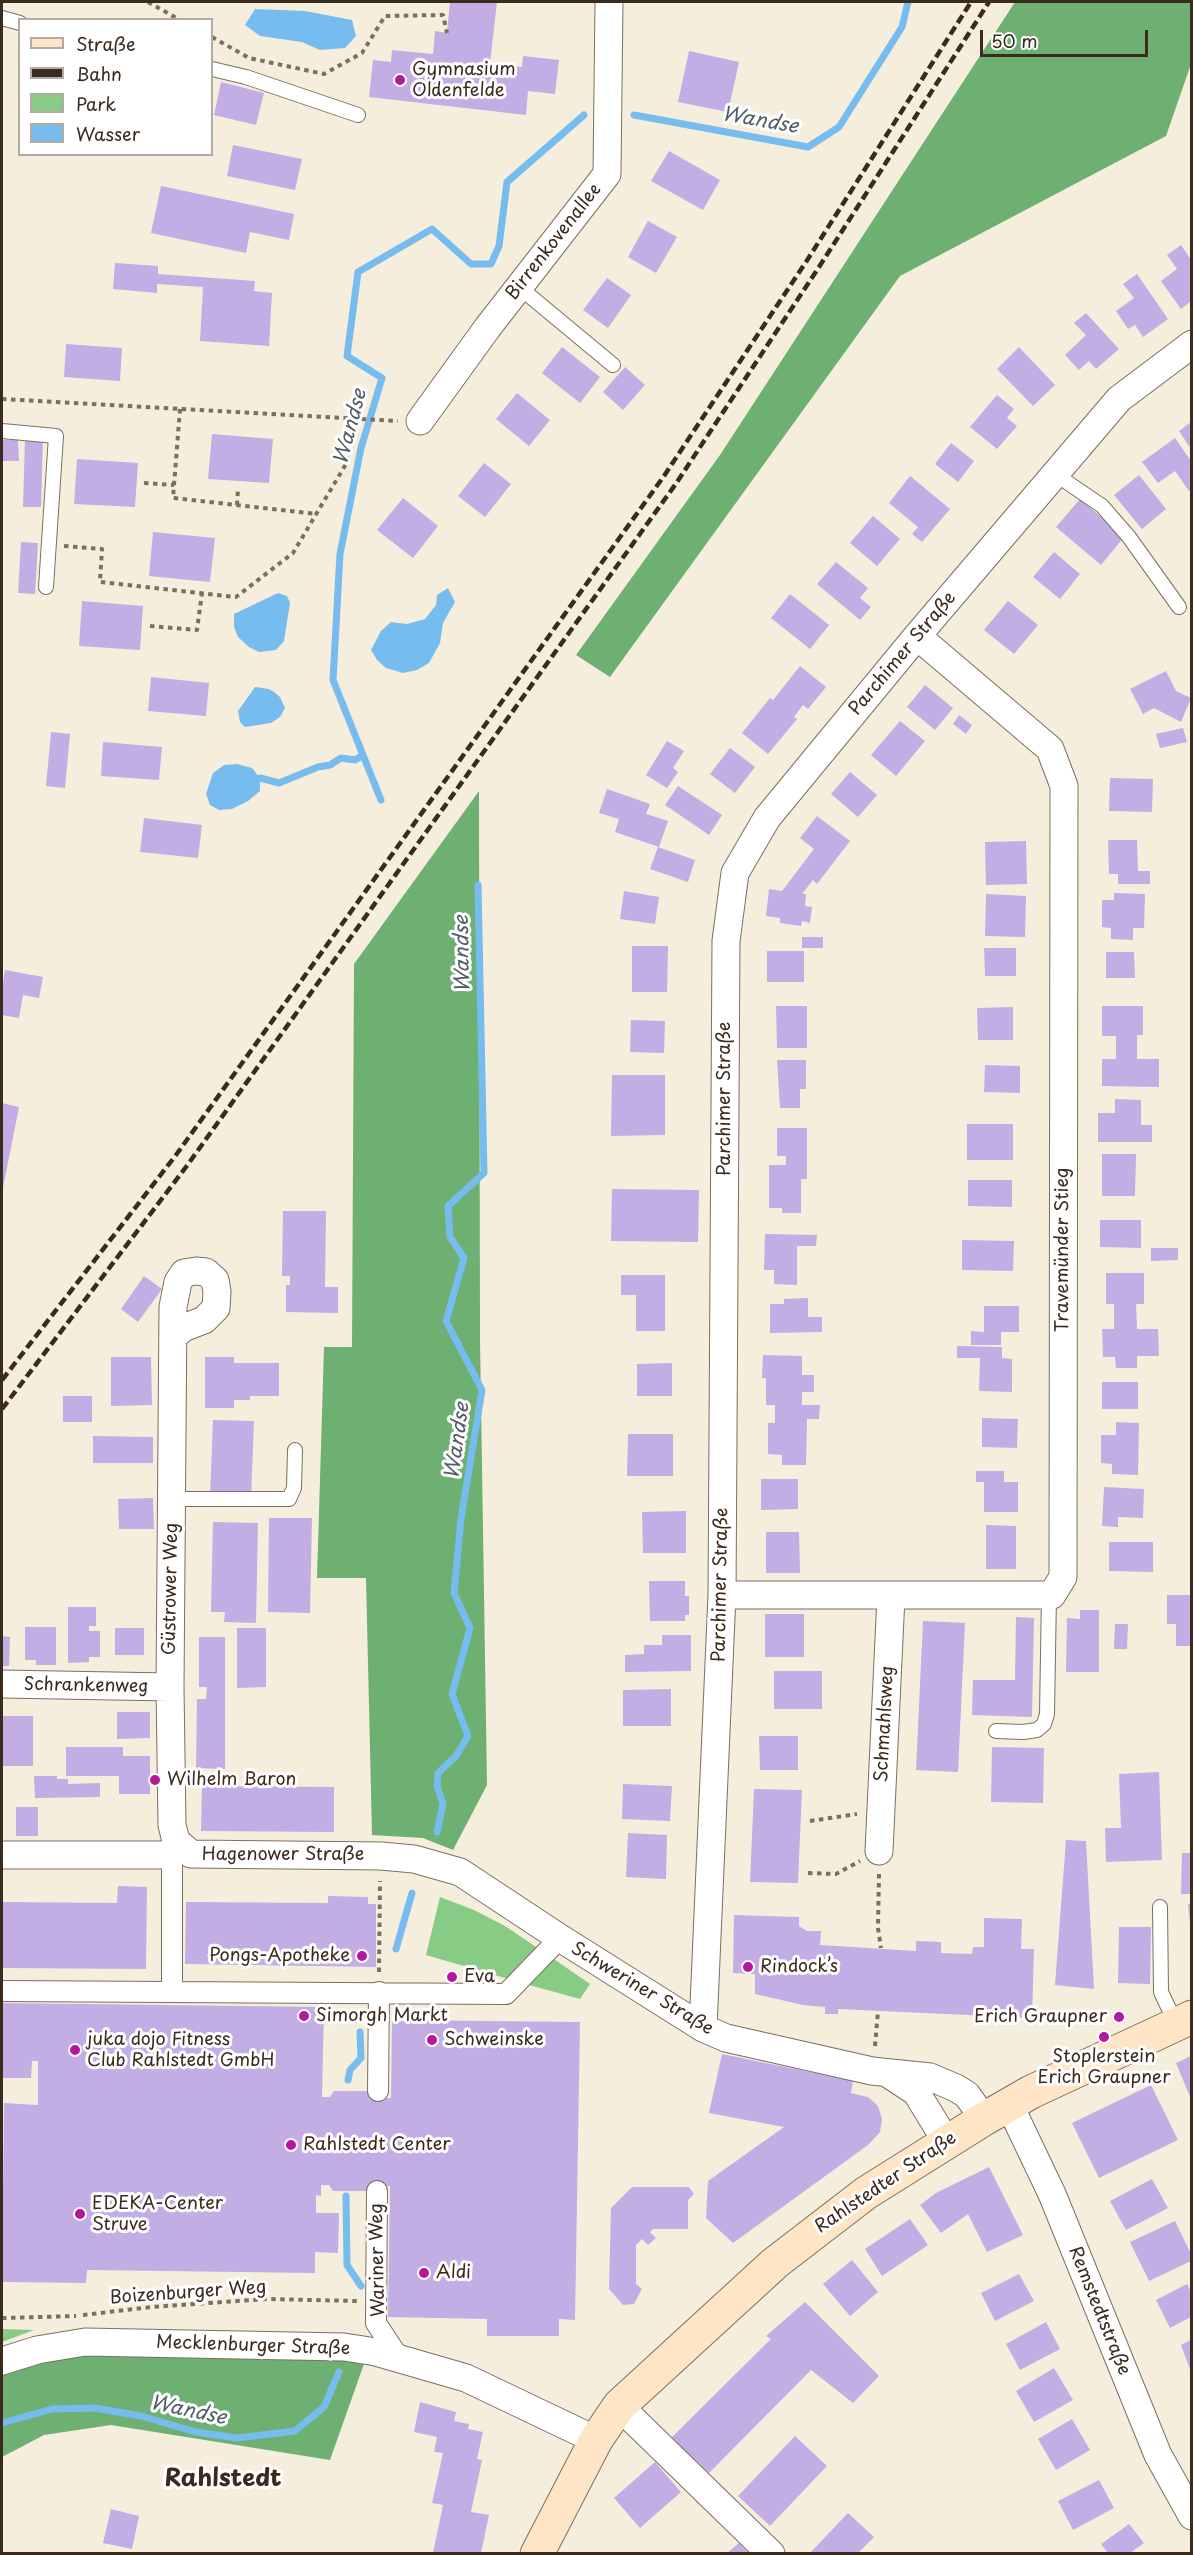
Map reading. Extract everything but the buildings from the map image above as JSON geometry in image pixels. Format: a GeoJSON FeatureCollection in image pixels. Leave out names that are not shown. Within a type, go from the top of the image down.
{"type":"FeatureCollection","features":[{"type":"Feature","properties":{"kind":"main road","name":"Rahlstedter Straße"},"geometry":{"type":"LineString","coordinates":[[537,2553],[596,2440],[619,2406],[775,2263],[866,2193],[946,2141],[997,2111],[1184,2021]]}},
{"type":"Feature","properties":{"kind":"street","name":"Birrenkovenallee"},"geometry":{"type":"LineString","coordinates":[[420,421],[519,286],[607,174],[609,2]]}},
{"type":"Feature","properties":{"kind":"street","name":"Parchimer Straße"},"geometry":{"type":"LineString","coordinates":[[703,2028],[722,1595],[726,941],[735,873],[767,818],[917,636],[1119,399],[1191,344]]}},
{"type":"Feature","properties":{"kind":"street","name":"Travemünder Stieg"},"geometry":{"type":"LineString","coordinates":[[917,636],[1050,749],[1064,786],[1063,1577],[1053,1595],[1049,1595]]}},
{"type":"Feature","properties":{"kind":"street","name":"Güstrower Weg"},"geometry":{"type":"LineString","coordinates":[[173,1337],[170,1687],[174,1848]]}},
{"type":"Feature","properties":{"kind":"street"},"geometry":{"type":"LineString","coordinates":[[722,1595],[1049,1595]]}},
{"type":"Feature","properties":{"kind":"street","name":"Schmahlsweg"},"geometry":{"type":"LineString","coordinates":[[879,1851],[891,1596]]}},
{"type":"Feature","properties":{"kind":"street","name":"Schrankenweg"},"geometry":{"type":"LineString","coordinates":[[2,1684],[170,1687]]}},
{"type":"Feature","properties":{"kind":"street"},"geometry":{"type":"LineString","coordinates":[[172,1991],[174,1848]]}},
{"type":"Feature","properties":{"kind":"street","name":"Hagenower Straße"},"geometry":{"type":"LineString","coordinates":[[2,1855],[174,1848],[191,1854],[381,1856],[414,1859],[460,1872],[560,1938]]}},
{"type":"Feature","properties":{"kind":"street","name":"Schweriner Straße"},"geometry":{"type":"LineString","coordinates":[[2,1991],[506,1994],[560,1938],[703,2028],[726,2038],[881,2073],[930,2077],[956,2088],[997,2111]]}},
{"type":"Feature","properties":{"kind":"street"},"geometry":{"type":"LineString","coordinates":[[378,2091],[379,1992]]}},
{"type":"Feature","properties":{"kind":"street","name":"Schweriner Straße"},"geometry":{"type":"LineString","coordinates":[[881,2073],[916,2092],[946,2141]]}},
{"type":"Feature","properties":{"kind":"street","name":"Remstedtstraße"},"geometry":{"type":"LineString","coordinates":[[997,2111],[1052,2194],[1158,2455],[1191,2516]]}},
{"type":"Feature","properties":{"kind":"street","name":"Wariner Weg"},"geometry":{"type":"LineString","coordinates":[[377,2192],[376,2323],[399,2358]]}},
{"type":"Feature","properties":{"kind":"street","name":"Mecklenburger Straße"},"geometry":{"type":"LineString","coordinates":[[2,2361],[37,2350],[85,2342],[344,2347],[399,2358],[466,2378],[596,2440]]}},
{"type":"Feature","properties":{"kind":"street"},"geometry":{"type":"LineString","coordinates":[[619,2406],[771,2553]]}},
{"type":"Feature","properties":{"kind":"lane"},"geometry":{"type":"LineString","coordinates":[[2,18],[18,22]]}},
{"type":"Feature","properties":{"kind":"lane"},"geometry":{"type":"LineString","coordinates":[[213,69],[246,77],[358,115]]}},
{"type":"Feature","properties":{"kind":"lane"},"geometry":{"type":"LineString","coordinates":[[519,286],[613,365]]}},
{"type":"Feature","properties":{"kind":"lane"},"geometry":{"type":"LineString","coordinates":[[2,431],[56,436],[46,587]]}},
{"type":"Feature","properties":{"kind":"lane"},"geometry":{"type":"LineString","coordinates":[[1055,474],[1102,506],[1129,537],[1179,607]]}},
{"type":"Feature","properties":{"kind":"lane"},"geometry":{"type":"LineString","coordinates":[[172,1499],[289,1499],[294,1488],[295,1450]]}},
{"type":"Feature","properties":{"kind":"lane"},"geometry":{"type":"LineString","coordinates":[[996,1731],[1037,1730],[1044,1724],[1047,1714],[1049,1595]]}},
{"type":"Feature","properties":{"kind":"lane"},"geometry":{"type":"LineString","coordinates":[[1160,1907],[1161,1992],[1184,2021]]}},
{"type":"Feature","properties":{"kind":"path"},"geometry":{"type":"LineString","coordinates":[[148,2],[176,18]]}},
{"type":"Feature","properties":{"kind":"path"},"geometry":{"type":"LineString","coordinates":[[213,38],[249,58],[324,74],[362,53],[385,16],[443,15],[447,33]]}},
{"type":"Feature","properties":{"kind":"path"},"geometry":{"type":"LineString","coordinates":[[2,399],[383,422]]}},
{"type":"Feature","properties":{"kind":"path"},"geometry":{"type":"LineString","coordinates":[[180,410],[173,498],[317,514]]}},
{"type":"Feature","properties":{"kind":"path"},"geometry":{"type":"LineString","coordinates":[[49,544],[102,549],[100,582],[236,597],[293,553],[346,464],[350,420]]}},
{"type":"Feature","properties":{"kind":"path"},"geometry":{"type":"LineString","coordinates":[[144,483],[174,485]]}},
{"type":"Feature","properties":{"kind":"path"},"geometry":{"type":"LineString","coordinates":[[237,506],[238,488]]}},
{"type":"Feature","properties":{"kind":"path"},"geometry":{"type":"LineString","coordinates":[[150,626],[197,630],[202,593]]}},
{"type":"Feature","properties":{"kind":"path"},"geometry":{"type":"LineString","coordinates":[[810,1821],[881,1810]]}},
{"type":"Feature","properties":{"kind":"path"},"geometry":{"type":"LineString","coordinates":[[808,1873],[836,1874],[879,1851],[878,1928],[881,1948]]}},
{"type":"Feature","properties":{"kind":"path"},"geometry":{"type":"LineString","coordinates":[[379,1992],[381,1856]]}},
{"type":"Feature","properties":{"kind":"path"},"geometry":{"type":"LineString","coordinates":[[878,2011],[881,2073]]}},
{"type":"Feature","properties":{"kind":"path","name":"Boizenburger Weg"},"geometry":{"type":"LineString","coordinates":[[2,2318],[65,2318],[151,2307],[266,2300],[377,2302]]}},
{"type":"Feature","properties":{"kind":"green space"},"geometry":{"type":"Polygon","coordinates":[[[1015,2],[1191,2],[1191,64],[1166,136],[900,276],[610,677],[576,655],[720,455],[1015,2]]]}},
{"type":"Feature","properties":{"kind":"green space"},"geometry":{"type":"Polygon","coordinates":[[[479,791],[480,1339],[487,1785],[453,1850],[423,1838],[372,1835],[366,1578],[317,1578],[324,1347],[352,1347],[354,964],[479,791]]]}},
{"type":"Feature","properties":{"kind":"green space"},"geometry":{"type":"Polygon","coordinates":[[[440,1897],[474,1910],[505,1926],[542,1951],[512,1980],[426,1955],[440,1897]]]}},
{"type":"Feature","properties":{"kind":"green space"},"geometry":{"type":"Polygon","coordinates":[[[548,1955],[590,1984],[580,1999],[522,1983],[548,1955]]]}},
{"type":"Feature","properties":{"kind":"green space"},"geometry":{"type":"Polygon","coordinates":[[[2,2329],[34,2330],[2,2342],[2,2329]]]}},
{"type":"Feature","properties":{"kind":"green space"},"geometry":{"type":"Polygon","coordinates":[[[90,2353],[365,2361],[330,2460],[111,2425],[44,2435],[2,2457],[2,2373],[40,2360],[90,2353]]]}},
{"type":"Feature","properties":{"kind":"water"},"geometry":{"type":"Polygon","coordinates":[[[255,9],[305,11],[352,20],[356,36],[345,48],[320,50],[302,42],[260,36],[245,25],[255,9]]]}},
{"type":"Feature","properties":{"kind":"water"},"geometry":{"type":"Polygon","coordinates":[[[448,588],[455,602],[443,623],[440,643],[429,663],[417,670],[403,673],[386,668],[371,650],[381,631],[391,622],[407,624],[425,619],[436,605],[437,595],[448,588]]]}},
{"type":"Feature","properties":{"kind":"water"},"geometry":{"type":"Polygon","coordinates":[[[278,593],[287,596],[290,603],[284,641],[276,650],[259,652],[238,637],[234,627],[234,614],[278,593]]]}},
{"type":"Feature","properties":{"kind":"water"},"geometry":{"type":"Polygon","coordinates":[[[255,687],[274,692],[280,697],[285,708],[280,717],[271,723],[245,727],[240,722],[238,711],[255,687]]]}},
{"type":"Feature","properties":{"kind":"water"},"geometry":{"type":"Polygon","coordinates":[[[237,764],[252,768],[260,778],[260,791],[248,801],[232,809],[219,810],[210,805],[206,794],[213,773],[224,765],[237,764]]]}},
{"type":"Feature","properties":{"kind":"waterway","name":"Wandse"},"geometry":{"type":"LineString","coordinates":[[634,115],[808,147],[839,127],[902,27],[908,2]]}},
{"type":"Feature","properties":{"kind":"waterway","name":"Wandse"},"geometry":{"type":"LineString","coordinates":[[381,800],[333,680],[340,554],[361,448],[382,378],[347,356],[358,272],[432,229],[471,264],[491,264],[499,246],[507,182],[584,115]]}},
{"type":"Feature","properties":{"kind":"waterway"},"geometry":{"type":"LineString","coordinates":[[260,778],[279,783],[318,767],[330,765],[341,758],[355,760],[363,755]]}},
{"type":"Feature","properties":{"kind":"waterway","name":"Wandse"},"geometry":{"type":"LineString","coordinates":[[437,1832],[443,1804],[437,1786],[438,1773],[456,1756],[468,1736],[452,1694],[470,1628],[454,1593],[461,1519],[482,1390],[446,1321],[464,1258],[450,1237],[448,1206],[484,1173],[478,885]]}},
{"type":"Feature","properties":{"kind":"waterway","name":"Wandse"},"geometry":{"type":"LineString","coordinates":[[396,1949],[412,1893]]}},
{"type":"Feature","properties":{"kind":"waterway","name":"Wandse"},"geometry":{"type":"LineString","coordinates":[[348,2080],[350,2070],[361,2058],[360,2032]]}},
{"type":"Feature","properties":{"kind":"waterway","name":"Wandse"},"geometry":{"type":"LineString","coordinates":[[346,2196],[347,2265],[361,2286]]}},
{"type":"Feature","properties":{"kind":"waterway","name":"Wandse"},"geometry":{"type":"LineString","coordinates":[[2,2423],[52,2409],[95,2408],[141,2416],[196,2432],[237,2438],[295,2431],[324,2407],[339,2372]]}},
{"type":"Feature","properties":{"kind":"railway"},"geometry":{"type":"LineString","coordinates":[[2,1380],[176,1155],[664,476],[806,262],[971,2]]}},
{"type":"Feature","properties":{"kind":"railway"},"geometry":{"type":"LineString","coordinates":[[2,1409],[186,1167],[675,485],[819,267],[989,2]]}},
{"type":"Feature","properties":{"kind":"place","name":"Gymnasium Oldenfelde"},"geometry":{"type":"Point","coordinates":[400,80]}},
{"type":"Feature","properties":{"kind":"place","name":"Wilhelm Baron"},"geometry":{"type":"Point","coordinates":[155,1780]}},
{"type":"Feature","properties":{"kind":"place","name":"Pongs-Apotheke"},"geometry":{"type":"Point","coordinates":[362,1956]}},
{"type":"Feature","properties":{"kind":"place","name":"Rindock’s"},"geometry":{"type":"Point","coordinates":[748,1967]}},
{"type":"Feature","properties":{"kind":"place","name":"Eva"},"geometry":{"type":"Point","coordinates":[452,1977]}},
{"type":"Feature","properties":{"kind":"place","name":"Simorgh Markt"},"geometry":{"type":"Point","coordinates":[304,2016]}},
{"type":"Feature","properties":{"kind":"place","name":"Erich Graupner"},"geometry":{"type":"Point","coordinates":[1119,2017]}},
{"type":"Feature","properties":{"kind":"place","name":"Stoplerstein Erich Graupner"},"geometry":{"type":"Point","coordinates":[1104,2037]}},
{"type":"Feature","properties":{"kind":"place","name":"Schweinske"},"geometry":{"type":"Point","coordinates":[432,2040]}},
{"type":"Feature","properties":{"kind":"place","name":"juka dojo Fitness Club Rahlstedt GmbH"},"geometry":{"type":"Point","coordinates":[75,2050]}},
{"type":"Feature","properties":{"kind":"place","name":"Rahlstedt Center"},"geometry":{"type":"Point","coordinates":[291,2145]}},
{"type":"Feature","properties":{"kind":"place","name":"EDEKA-Center Struve"},"geometry":{"type":"Point","coordinates":[80,2214]}},
{"type":"Feature","properties":{"kind":"place","name":"Aldi"},"geometry":{"type":"Point","coordinates":[424,2273]}},
{"type":"Feature","properties":{"kind":"district","name":"Rahlstedt"},"geometry":{"type":"Point","coordinates":[223,2479]}}]}
